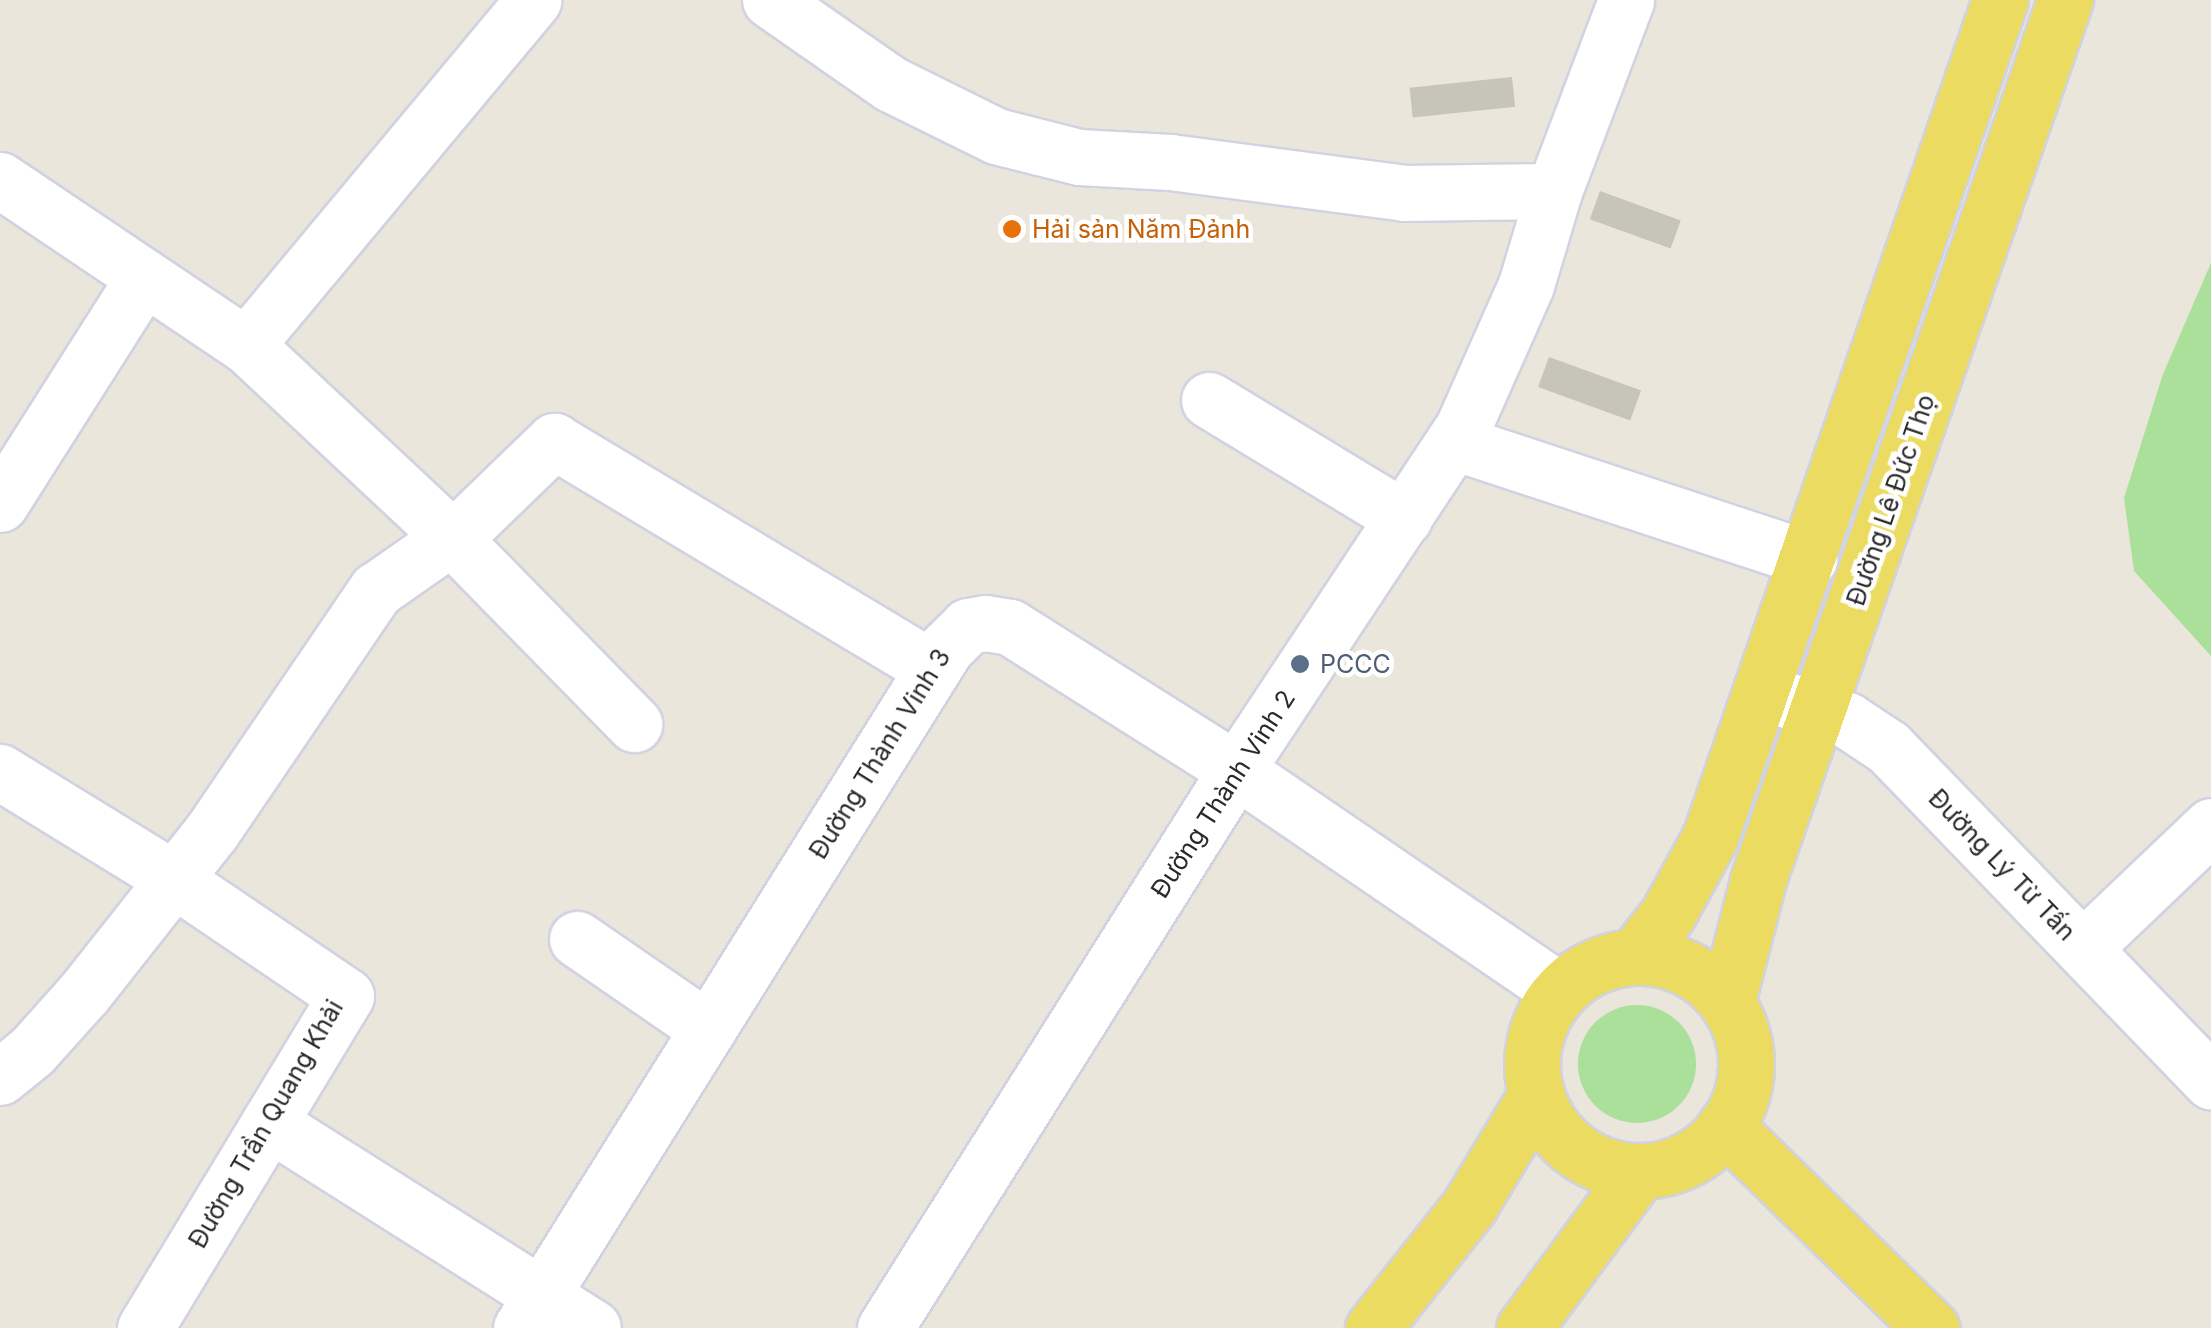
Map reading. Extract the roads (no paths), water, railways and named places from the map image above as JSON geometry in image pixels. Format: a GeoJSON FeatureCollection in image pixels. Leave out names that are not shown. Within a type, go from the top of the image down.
{"type":"FeatureCollection","features":[{"type":"Feature","properties":{"kind":"main road"},"geometry":{"type":"LineString","coordinates":[[1635,956],[1668,914],[1696,866],[1764,692],[2000,0]]}},
{"type":"Feature","properties":{"kind":"main road","name":"Đường Lê Đức Thọ"},"geometry":{"type":"LineString","coordinates":[[1727,1002],[1747,914],[2065,0]]}},
{"type":"Feature","properties":{"kind":"main road"},"geometry":{"type":"LineString","coordinates":[[1635,956],[1670,960],[1702,976],[1727,1002],[1740,1028],[1746,1057],[1744,1086],[1725,1126],[1695,1156],[1668,1168],[1639,1172],[1606,1166],[1575,1151],[1551,1126],[1536,1095],[1531,1067],[1534,1039],[1543,1013],[1560,990],[1607,960],[1635,956]]}},
{"type":"Feature","properties":{"kind":"main road"},"geometry":{"type":"LineString","coordinates":[[1373,1328],[1470,1205],[1536,1095]]}},
{"type":"Feature","properties":{"kind":"main road"},"geometry":{"type":"LineString","coordinates":[[1725,1126],[1931,1328]]}},
{"type":"Feature","properties":{"kind":"main road"},"geometry":{"type":"LineString","coordinates":[[1524,1328],[1639,1172]]}},
{"type":"Feature","properties":{"kind":"street"},"geometry":{"type":"LineString","coordinates":[[246,345],[533,0]]}},
{"type":"Feature","properties":{"kind":"street"},"geometry":{"type":"LineString","coordinates":[[770,0],[891,84],[996,136],[1062,153],[1404,193],[1554,190]]}},
{"type":"Feature","properties":{"kind":"street","name":"Đường Thành Vinh 2"},"geometry":{"type":"LineString","coordinates":[[885,1328],[1236,770],[1454,442],[1526,286],[1554,190],[1626,0]]}},
{"type":"Feature","properties":{"kind":"street"},"geometry":{"type":"LineString","coordinates":[[0,180],[246,345],[451,537],[634,724]]}},
{"type":"Feature","properties":{"kind":"street"},"geometry":{"type":"LineString","coordinates":[[0,504],[144,277]]}},
{"type":"Feature","properties":{"kind":"street"},"geometry":{"type":"LineString","coordinates":[[1209,400],[1404,518]]}},
{"type":"Feature","properties":{"kind":"street"},"geometry":{"type":"LineString","coordinates":[[0,1077],[32,1051],[74,1004],[212,831],[376,590],[451,537],[554,441],[932,670]]}},
{"type":"Feature","properties":{"kind":"street"},"geometry":{"type":"LineString","coordinates":[[1454,442],[1808,559]]}},
{"type":"Feature","properties":{"kind":"street","name":"Đường Thành Vinh 3"},"geometry":{"type":"LineString","coordinates":[[531,1313],[932,670],[946,648],[968,626],[986,623],[1010,627],[1236,770],[1560,990]]}},
{"type":"Feature","properties":{"kind":"street","name":"Đường Lý Từ Tấn"},"geometry":{"type":"LineString","coordinates":[[1764,692],[1847,720],[1888,747],[2211,1081]]}},
{"type":"Feature","properties":{"kind":"street","name":"Đường Trần Quang Khải"},"geometry":{"type":"LineString","coordinates":[[0,772],[172,878],[346,996],[145,1328]]}},
{"type":"Feature","properties":{"kind":"street"},"geometry":{"type":"LineString","coordinates":[[2082,948],[2211,826]]}},
{"type":"Feature","properties":{"kind":"street"},"geometry":{"type":"LineString","coordinates":[[577,938],[708,1029]]}},
{"type":"Feature","properties":{"kind":"street"},"geometry":{"type":"LineString","coordinates":[[269,1124],[531,1313],[592,1328]]}},
{"type":"Feature","properties":{"kind":"place","name":"Hải sản Năm Đảnh"},"geometry":{"type":"Point","coordinates":[1012,229]}},
{"type":"Feature","properties":{"kind":"place","name":"PCCC"},"geometry":{"type":"Point","coordinates":[1300,664]}}]}
